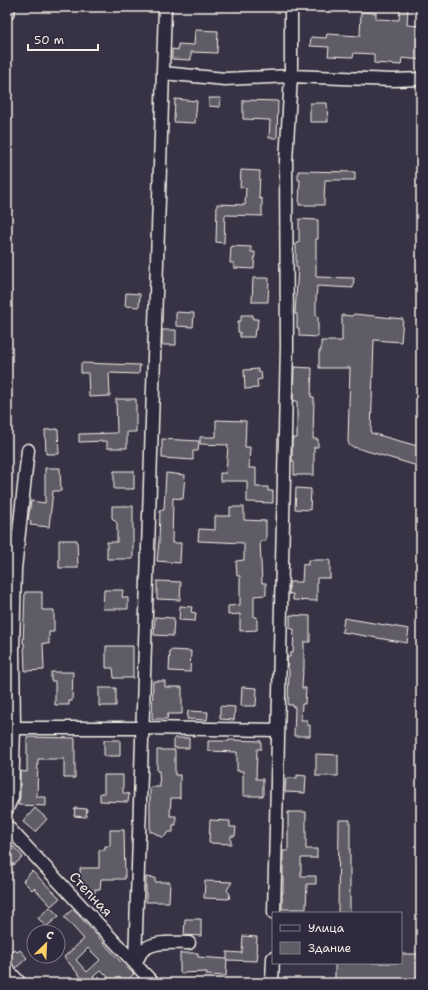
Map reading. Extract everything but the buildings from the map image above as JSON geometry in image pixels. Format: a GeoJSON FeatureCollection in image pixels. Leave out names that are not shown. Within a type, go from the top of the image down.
{"type":"FeatureCollection","features":[{"type":"Feature","properties":{"kind":"street"},"geometry":{"type":"LineString","coordinates":[[7,14],[9,7]]}},
{"type":"Feature","properties":{"kind":"street"},"geometry":{"type":"LineString","coordinates":[[135,963],[165,7]]}},
{"type":"Feature","properties":{"kind":"street"},"geometry":{"type":"LineString","coordinates":[[274,912],[277,730],[281,646],[287,354],[286,161],[291,76],[291,7]]}},
{"type":"Feature","properties":{"kind":"street"},"geometry":{"type":"LineString","coordinates":[[163,73],[225,79],[291,76],[393,80],[421,79]]}},
{"type":"Feature","properties":{"kind":"street"},"geometry":{"type":"LineString","coordinates":[[7,809],[12,797],[15,569],[28,450]]}},
{"type":"Feature","properties":{"kind":"street"},"geometry":{"type":"LineString","coordinates":[[14,728],[277,730]]}},
{"type":"Feature","properties":{"kind":"street"},"geometry":{"type":"LineString","coordinates":[[7,740],[14,728]]}},
{"type":"Feature","properties":{"kind":"street","name":"Степная"},"geometry":{"type":"LineString","coordinates":[[7,826],[153,983]]}},
{"type":"Feature","properties":{"kind":"street"},"geometry":{"type":"LineString","coordinates":[[135,963],[142,951],[148,947],[160,943],[190,943]]}},
{"type":"Feature","properties":{"kind":"street"},"geometry":{"type":"LineString","coordinates":[[272,983],[273,964]]}},
{"type":"Feature","properties":{"kind":"street"},"geometry":{"type":"LineString","coordinates":[[7,969],[20,983]]}}]}
